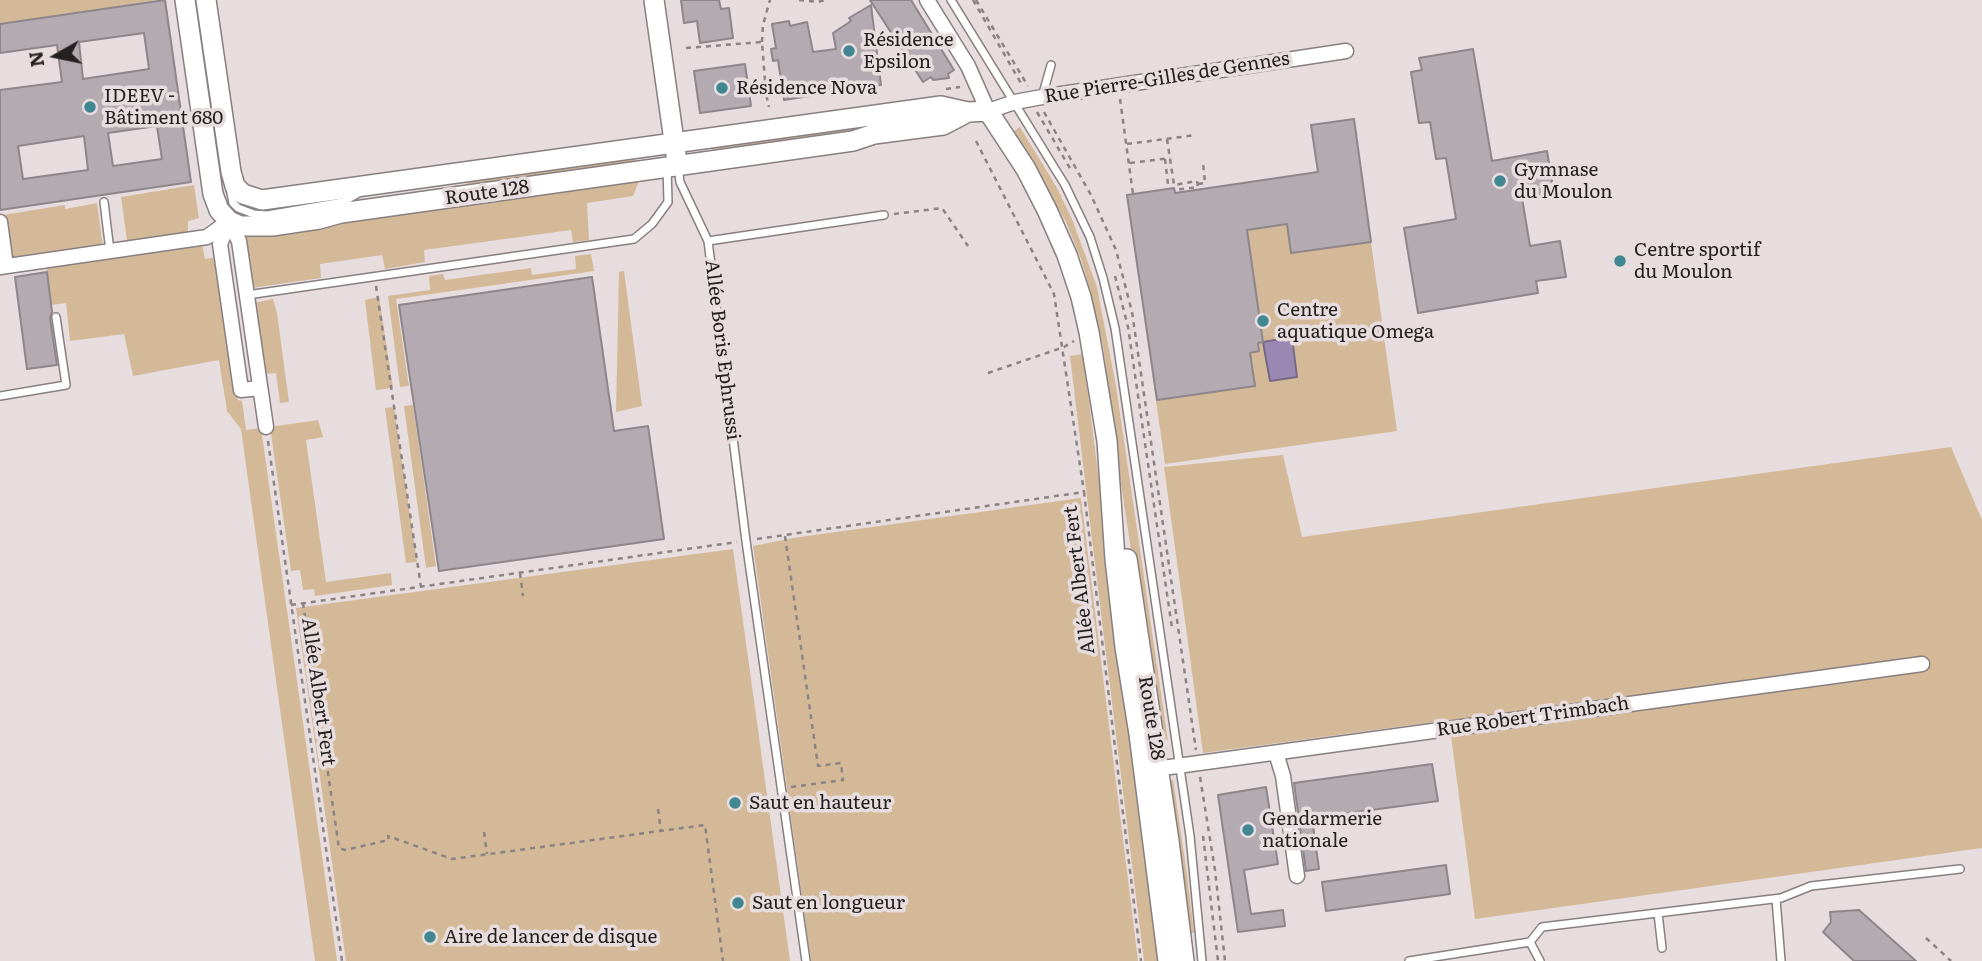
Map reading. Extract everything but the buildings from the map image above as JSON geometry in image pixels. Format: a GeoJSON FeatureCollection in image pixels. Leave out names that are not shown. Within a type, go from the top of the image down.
{"type":"FeatureCollection","features":[{"type":"Feature","properties":{"kind":"main road"},"geometry":{"type":"LineString","coordinates":[[185,0],[213,194],[219,210],[234,214]]}},
{"type":"Feature","properties":{"kind":"main road"},"geometry":{"type":"LineString","coordinates":[[206,0],[231,172]]}},
{"type":"Feature","properties":{"kind":"main road"},"geometry":{"type":"LineString","coordinates":[[654,0],[674,142],[673,166]]}},
{"type":"Feature","properties":{"kind":"main road","name":"Route 128"},"geometry":{"type":"LineString","coordinates":[[231,172],[236,186],[243,194],[262,200],[941,106],[968,112],[988,111],[1026,169],[1067,255],[1081,298],[1111,475],[1115,559],[1125,647],[1151,769],[1184,961]]}},
{"type":"Feature","properties":{"kind":"main road","name":"Route 128"},"geometry":{"type":"LineString","coordinates":[[234,214],[240,226],[272,226],[341,213],[853,141],[874,134],[943,125],[968,112]]}},
{"type":"Feature","properties":{"kind":"main road","name":"Route 128"},"geometry":{"type":"LineString","coordinates":[[1151,769],[1168,961]]}},
{"type":"Feature","properties":{"kind":"street"},"geometry":{"type":"LineString","coordinates":[[927,0],[968,66],[988,111]]}},
{"type":"Feature","properties":{"kind":"street","name":"Rue Pierre-Gilles de Gennes"},"geometry":{"type":"LineString","coordinates":[[988,111],[1042,97],[1346,51]]}},
{"type":"Feature","properties":{"kind":"street"},"geometry":{"type":"LineString","coordinates":[[0,222],[3,267],[207,237],[234,214]]}},
{"type":"Feature","properties":{"kind":"street"},"geometry":{"type":"LineString","coordinates":[[234,214],[266,427]]}},
{"type":"Feature","properties":{"kind":"street"},"geometry":{"type":"LineString","coordinates":[[234,214],[220,244],[241,390],[260,388]]}},
{"type":"Feature","properties":{"kind":"street"},"geometry":{"type":"LineString","coordinates":[[228,298],[247,295]]}},
{"type":"Feature","properties":{"kind":"street","name":"Rue Robert Trimbach"},"geometry":{"type":"LineString","coordinates":[[1151,769],[1922,664]]}},
{"type":"Feature","properties":{"kind":"street"},"geometry":{"type":"LineString","coordinates":[[1276,752],[1283,776],[1297,876]]}},
{"type":"Feature","properties":{"kind":"lane"},"geometry":{"type":"LineString","coordinates":[[951,0],[1065,186],[1090,237],[1104,278],[1115,328],[1179,765],[1197,894],[1202,961]]}},
{"type":"Feature","properties":{"kind":"lane"},"geometry":{"type":"LineString","coordinates":[[1042,97],[1051,65]]}},
{"type":"Feature","properties":{"kind":"lane"},"geometry":{"type":"LineString","coordinates":[[247,295],[634,239],[652,224],[668,202],[673,166]]}},
{"type":"Feature","properties":{"kind":"lane","name":"Allée Boris Ephrussi"},"geometry":{"type":"LineString","coordinates":[[673,166],[708,241],[746,541],[806,961]]}},
{"type":"Feature","properties":{"kind":"lane"},"geometry":{"type":"LineString","coordinates":[[231,172],[234,214],[267,215],[343,202],[373,185]]}},
{"type":"Feature","properties":{"kind":"lane"},"geometry":{"type":"LineString","coordinates":[[104,202],[110,251]]}},
{"type":"Feature","properties":{"kind":"lane"},"geometry":{"type":"LineString","coordinates":[[708,241],[884,215]]}},
{"type":"Feature","properties":{"kind":"lane"},"geometry":{"type":"LineString","coordinates":[[0,396],[66,385],[56,317]]}},
{"type":"Feature","properties":{"kind":"lane"},"geometry":{"type":"LineString","coordinates":[[1409,961],[1530,942],[1542,927],[1776,899],[1811,886],[1960,869]]}},
{"type":"Feature","properties":{"kind":"lane"},"geometry":{"type":"LineString","coordinates":[[1776,899],[1781,961]]}},
{"type":"Feature","properties":{"kind":"lane"},"geometry":{"type":"LineString","coordinates":[[1658,913],[1662,948]]}},
{"type":"Feature","properties":{"kind":"lane"},"geometry":{"type":"LineString","coordinates":[[1530,942],[1540,961]]}},
{"type":"Feature","properties":{"kind":"path"},"geometry":{"type":"LineString","coordinates":[[769,107],[762,42],[763,25],[770,0]]}},
{"type":"Feature","properties":{"kind":"path"},"geometry":{"type":"LineString","coordinates":[[799,0],[825,0]]}},
{"type":"Feature","properties":{"kind":"path"},"geometry":{"type":"LineString","coordinates":[[686,48],[762,42]]}},
{"type":"Feature","properties":{"kind":"path"},"geometry":{"type":"LineString","coordinates":[[1118,85],[1133,194]]}},
{"type":"Feature","properties":{"kind":"path"},"geometry":{"type":"LineString","coordinates":[[1127,144],[1196,135]]}},
{"type":"Feature","properties":{"kind":"path"},"geometry":{"type":"LineString","coordinates":[[1167,139],[1174,185],[1197,181],[1198,184]]}},
{"type":"Feature","properties":{"kind":"path"},"geometry":{"type":"LineString","coordinates":[[976,141],[1055,294],[1084,492]]}},
{"type":"Feature","properties":{"kind":"path"},"geometry":{"type":"LineString","coordinates":[[1130,163],[1170,158]]}},
{"type":"Feature","properties":{"kind":"path"},"geometry":{"type":"LineString","coordinates":[[1165,159],[1168,184]]}},
{"type":"Feature","properties":{"kind":"path"},"geometry":{"type":"LineString","coordinates":[[1174,190],[1198,187],[1198,184],[1205,183],[1203,162]]}},
{"type":"Feature","properties":{"kind":"path"},"geometry":{"type":"LineString","coordinates":[[884,215],[942,208],[968,246]]}},
{"type":"Feature","properties":{"kind":"path"},"geometry":{"type":"LineString","coordinates":[[375,278],[421,587]]}},
{"type":"Feature","properties":{"kind":"path"},"geometry":{"type":"LineString","coordinates":[[988,373],[1064,347],[1088,332]]}},
{"type":"Feature","properties":{"kind":"path","name":"Allée Albert Fert"},"geometry":{"type":"LineString","coordinates":[[266,427],[342,961]]}},
{"type":"Feature","properties":{"kind":"path","name":"Allée Albert Fert"},"geometry":{"type":"LineString","coordinates":[[291,605],[1084,492],[1141,961]]}},
{"type":"Feature","properties":{"kind":"path"},"geometry":{"type":"LineString","coordinates":[[781,789],[843,780],[841,763],[818,766],[785,535]]}},
{"type":"Feature","properties":{"kind":"path"},"geometry":{"type":"LineString","coordinates":[[520,573],[523,596]]}},
{"type":"Feature","properties":{"kind":"path"},"geometry":{"type":"LineString","coordinates":[[303,603],[339,848],[345,850],[389,840],[388,836],[452,859],[705,825],[723,961]]}},
{"type":"Feature","properties":{"kind":"path"},"geometry":{"type":"LineString","coordinates":[[658,809],[661,831]]}},
{"type":"Feature","properties":{"kind":"path"},"geometry":{"type":"LineString","coordinates":[[484,832],[487,854]]}},
{"type":"Feature","properties":{"kind":"path"},"geometry":{"type":"LineString","coordinates":[[1926,938],[1951,961]]}},
{"type":"Feature","properties":{"kind":"shaded area"},"geometry":{"type":"Polygon","coordinates":[[[0,0],[157,0],[0,25],[0,0]]]}},
{"type":"Feature","properties":{"kind":"shaded area"},"geometry":{"type":"Polygon","coordinates":[[[933,112],[855,136],[713,156],[711,143],[933,112]]]}},
{"type":"Feature","properties":{"kind":"shaded area","name":"Centre aquatique Omega"},"geometry":{"type":"Polygon","coordinates":[[[1354,119],[1397,431],[1165,464],[1127,195],[1174,188],[1175,193],[1318,172],[1311,125],[1354,119]]]}},
{"type":"Feature","properties":{"kind":"shaded area"},"geometry":{"type":"Polygon","coordinates":[[[1020,127],[1057,188],[1072,219],[1097,287],[1116,386],[1168,741],[1157,723],[1103,346],[1091,294],[1066,222],[1014,131],[1020,127]]]}},
{"type":"Feature","properties":{"kind":"shaded area"},"geometry":{"type":"Polygon","coordinates":[[[634,154],[636,167],[468,190],[466,178],[634,154]]]}},
{"type":"Feature","properties":{"kind":"shaded area"},"geometry":{"type":"Polygon","coordinates":[[[641,176],[633,196],[587,203],[589,240],[573,242],[571,230],[424,250],[425,262],[385,269],[382,255],[320,264],[321,278],[251,288],[244,237],[325,226],[343,217],[641,176]]]}},
{"type":"Feature","properties":{"kind":"shaded area"},"geometry":{"type":"Polygon","coordinates":[[[194,185],[199,218],[188,221],[188,233],[127,241],[121,197],[194,185]]]}},
{"type":"Feature","properties":{"kind":"shaded area"},"geometry":{"type":"Polygon","coordinates":[[[97,203],[103,247],[12,259],[3,215],[97,203]]]}},
{"type":"Feature","properties":{"kind":"shaded area"},"geometry":{"type":"Polygon","coordinates":[[[202,244],[205,259],[217,257],[238,400],[242,401],[246,430],[261,428],[337,961],[315,961],[241,429],[227,411],[219,360],[133,376],[124,334],[70,341],[66,303],[51,305],[46,266],[202,244]]]}},
{"type":"Feature","properties":{"kind":"shaded area"},"geometry":{"type":"Polygon","coordinates":[[[591,254],[594,271],[396,299],[409,386],[400,387],[388,296],[430,290],[429,276],[443,274],[445,280],[531,268],[532,275],[576,269],[575,256],[591,254]]]}},
{"type":"Feature","properties":{"kind":"shaded area"},"geometry":{"type":"Polygon","coordinates":[[[624,271],[642,406],[616,412],[619,272],[624,271]]]}},
{"type":"Feature","properties":{"kind":"shaded area"},"geometry":{"type":"Polygon","coordinates":[[[379,297],[393,388],[376,390],[365,300],[379,297]]]}},
{"type":"Feature","properties":{"kind":"shaded area"},"geometry":{"type":"Polygon","coordinates":[[[273,299],[289,402],[280,403],[276,373],[264,374],[254,303],[273,299]]]}},
{"type":"Feature","properties":{"kind":"shaded area"},"geometry":{"type":"Polygon","coordinates":[[[1292,337],[1297,377],[1270,381],[1263,342],[1292,337]]]}},
{"type":"Feature","properties":{"kind":"shaded area"},"geometry":{"type":"Polygon","coordinates":[[[1083,354],[1158,961],[1144,961],[1100,605],[1070,356],[1083,354]]]}},
{"type":"Feature","properties":{"kind":"shaded area"},"geometry":{"type":"Polygon","coordinates":[[[413,405],[436,566],[426,568],[404,406],[413,405]]]}},
{"type":"Feature","properties":{"kind":"shaded area"},"geometry":{"type":"Polygon","coordinates":[[[394,407],[417,562],[406,563],[385,408],[394,407]]]}},
{"type":"Feature","properties":{"kind":"shaded area"},"geometry":{"type":"Polygon","coordinates":[[[318,420],[323,437],[306,440],[326,582],[391,573],[392,585],[315,596],[314,589],[303,590],[300,570],[291,571],[270,427],[318,420]]]}},
{"type":"Feature","properties":{"kind":"shaded area"},"geometry":{"type":"Polygon","coordinates":[[[1951,447],[1982,520],[1982,848],[1475,919],[1449,720],[1203,753],[1164,467],[1283,455],[1302,537],[1951,447]]]}},
{"type":"Feature","properties":{"kind":"shaded area"},"geometry":{"type":"Polygon","coordinates":[[[1081,498],[1138,961],[811,961],[753,546],[793,538],[1081,498]]]}},
{"type":"Feature","properties":{"kind":"shaded area"},"geometry":{"type":"Polygon","coordinates":[[[733,549],[790,961],[346,961],[296,608],[733,549]]]}},
{"type":"Feature","properties":{"kind":"shaded area"},"geometry":{"type":"Polygon","coordinates":[[[1173,779],[1194,933],[1186,933],[1169,783],[1173,779]]]}},
{"type":"Feature","properties":{"kind":"place","name":"Résidence Epsilon"},"geometry":{"type":"Point","coordinates":[849,51]}},
{"type":"Feature","properties":{"kind":"place","name":"Résidence Nova"},"geometry":{"type":"Point","coordinates":[722,88]}},
{"type":"Feature","properties":{"kind":"place","name":"IDEEV - Bâtiment 680"},"geometry":{"type":"Point","coordinates":[90,107]}},
{"type":"Feature","properties":{"kind":"place","name":"Gymnase du Moulon"},"geometry":{"type":"Point","coordinates":[1500,181]}},
{"type":"Feature","properties":{"kind":"place","name":"Centre sportif du Moulon"},"geometry":{"type":"Point","coordinates":[1620,261]}},
{"type":"Feature","properties":{"kind":"place","name":"Centre aquatique Omega"},"geometry":{"type":"Point","coordinates":[1263,321]}},
{"type":"Feature","properties":{"kind":"place","name":"Saut en hauteur"},"geometry":{"type":"Point","coordinates":[735,803]}},
{"type":"Feature","properties":{"kind":"place","name":"Gendarmerie nationale"},"geometry":{"type":"Point","coordinates":[1248,830]}},
{"type":"Feature","properties":{"kind":"place","name":"Saut en longueur"},"geometry":{"type":"Point","coordinates":[738,903]}},
{"type":"Feature","properties":{"kind":"place","name":"Aire de lancer de disque"},"geometry":{"type":"Point","coordinates":[430,937]}}]}
